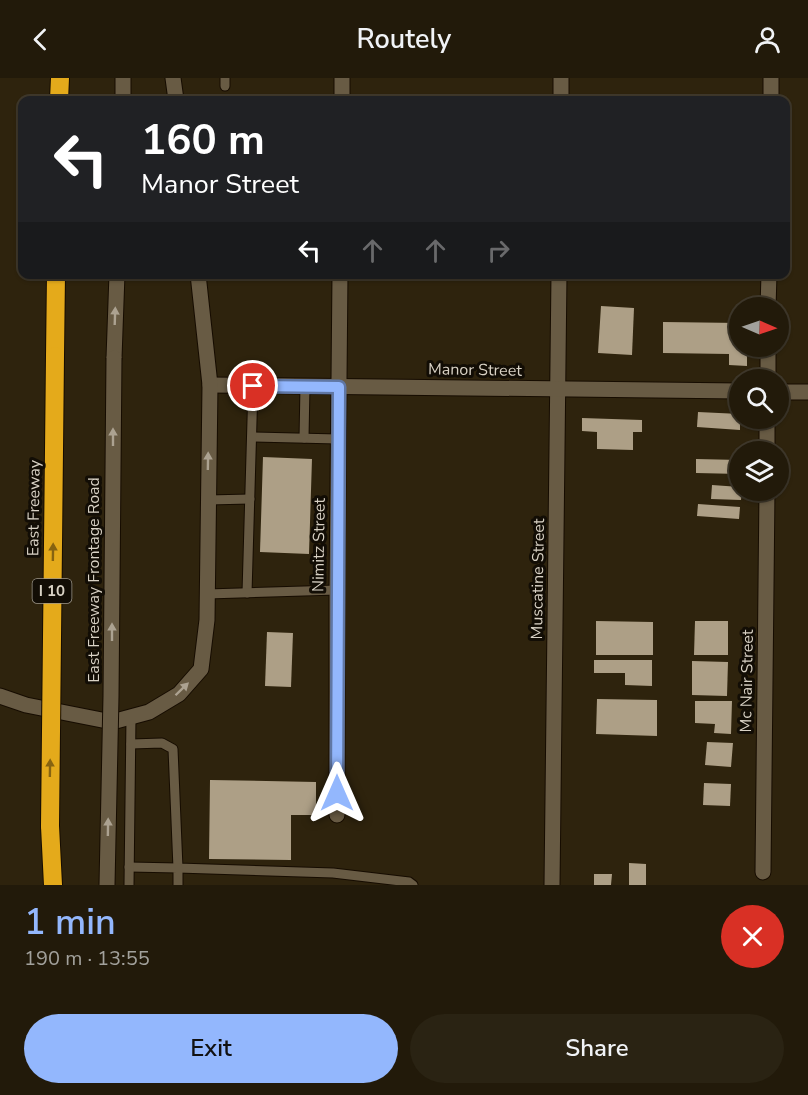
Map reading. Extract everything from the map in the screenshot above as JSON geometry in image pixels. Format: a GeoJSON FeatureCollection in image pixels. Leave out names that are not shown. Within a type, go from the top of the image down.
{"type":"FeatureCollection","features":[{"type":"Feature","properties":{"kind":"highway"},"geometry":{"type":"LineString","coordinates":[[60,78],[60,96]]}},
{"type":"Feature","properties":{"kind":"highway","name":"East Freeway"},"geometry":{"type":"LineString","coordinates":[[49,885],[56,279]]}},
{"type":"Feature","properties":{"kind":"highway"},"geometry":{"type":"LineString","coordinates":[[50,826],[53,885]]}},
{"type":"Feature","properties":{"kind":"street"},"geometry":{"type":"LineString","coordinates":[[123,78],[123,96]]}},
{"type":"Feature","properties":{"kind":"street"},"geometry":{"type":"LineString","coordinates":[[173,78],[175,96]]}},
{"type":"Feature","properties":{"kind":"street"},"geometry":{"type":"LineString","coordinates":[[342,78],[342,96]]}},
{"type":"Feature","properties":{"kind":"street"},"geometry":{"type":"LineString","coordinates":[[561,78],[561,96]]}},
{"type":"Feature","properties":{"kind":"street"},"geometry":{"type":"LineString","coordinates":[[771,78],[771,96]]}},
{"type":"Feature","properties":{"kind":"street","name":"East Freeway Frontage Road"},"geometry":{"type":"LineString","coordinates":[[106,885],[117,279]]}},
{"type":"Feature","properties":{"kind":"street"},"geometry":{"type":"LineString","coordinates":[[0,696],[27,705],[112,722],[149,712],[179,694],[201,669],[207,620],[210,385],[199,279]]}},
{"type":"Feature","properties":{"kind":"street","name":"Nimitz Street"},"geometry":{"type":"LineString","coordinates":[[337,815],[340,279]]}},
{"type":"Feature","properties":{"kind":"street","name":"Muscatine Street"},"geometry":{"type":"LineString","coordinates":[[552,885],[559,279]]}},
{"type":"Feature","properties":{"kind":"street"},"geometry":{"type":"LineString","coordinates":[[768,297],[769,279]]}},
{"type":"Feature","properties":{"kind":"street","name":"Manor Street"},"geometry":{"type":"LineString","coordinates":[[210,385],[729,392]]}},
{"type":"Feature","properties":{"kind":"street"},"geometry":{"type":"LineString","coordinates":[[789,392],[808,392]]}},
{"type":"Feature","properties":{"kind":"street","name":"Mc Nair Street"},"geometry":{"type":"LineString","coordinates":[[763,872],[766,501]]}},
{"type":"Feature","properties":{"kind":"lane"},"geometry":{"type":"LineString","coordinates":[[247,593],[253,386]]}},
{"type":"Feature","properties":{"kind":"lane"},"geometry":{"type":"LineString","coordinates":[[304,438],[305,386]]}},
{"type":"Feature","properties":{"kind":"lane"},"geometry":{"type":"LineString","coordinates":[[252,437],[338,439]]}},
{"type":"Feature","properties":{"kind":"lane"},"geometry":{"type":"LineString","coordinates":[[208,500],[250,499]]}},
{"type":"Feature","properties":{"kind":"lane"},"geometry":{"type":"LineString","coordinates":[[207,594],[337,590]]}},
{"type":"Feature","properties":{"kind":"lane"},"geometry":{"type":"LineString","coordinates":[[129,885],[131,717]]}},
{"type":"Feature","properties":{"kind":"lane"},"geometry":{"type":"LineString","coordinates":[[131,744],[162,743],[173,749],[178,885]]}},
{"type":"Feature","properties":{"kind":"lane"},"geometry":{"type":"LineString","coordinates":[[129,867],[333,873],[409,882],[413,885]]}},
{"type":"Feature","properties":{"kind":"building"},"geometry":{"type":"Polygon","coordinates":[[[601,306],[634,308],[632,355],[598,353],[601,306]]]}},
{"type":"Feature","properties":{"kind":"building"},"geometry":{"type":"Polygon","coordinates":[[[663,322],[729,323],[729,354],[663,353],[663,322]]]}},
{"type":"Feature","properties":{"kind":"building"},"geometry":{"type":"Polygon","coordinates":[[[729,357],[747,357],[747,366],[729,365],[729,357]]]}},
{"type":"Feature","properties":{"kind":"building"},"geometry":{"type":"Polygon","coordinates":[[[698,412],[729,413],[729,429],[740,430],[697,427],[698,412]]]}},
{"type":"Feature","properties":{"kind":"building"},"geometry":{"type":"Polygon","coordinates":[[[582,418],[642,420],[642,432],[633,432],[633,450],[597,449],[597,432],[582,431],[582,418]]]}},
{"type":"Feature","properties":{"kind":"building"},"geometry":{"type":"Polygon","coordinates":[[[263,457],[312,459],[309,554],[260,552],[263,457]]]}},
{"type":"Feature","properties":{"kind":"building"},"geometry":{"type":"Polygon","coordinates":[[[696,459],[729,460],[729,474],[696,473],[696,459]]]}},
{"type":"Feature","properties":{"kind":"building"},"geometry":{"type":"Polygon","coordinates":[[[712,485],[729,486],[729,500],[711,499],[712,485]]]}},
{"type":"Feature","properties":{"kind":"building"},"geometry":{"type":"Polygon","coordinates":[[[698,504],[740,507],[739,519],[697,516],[698,504]]]}},
{"type":"Feature","properties":{"kind":"building"},"geometry":{"type":"Polygon","coordinates":[[[596,621],[653,622],[653,655],[596,655],[596,621]]]}},
{"type":"Feature","properties":{"kind":"building"},"geometry":{"type":"Polygon","coordinates":[[[695,621],[728,621],[728,655],[694,655],[695,621]]]}},
{"type":"Feature","properties":{"kind":"building"},"geometry":{"type":"Polygon","coordinates":[[[267,632],[293,633],[291,687],[265,686],[267,632]]]}},
{"type":"Feature","properties":{"kind":"building"},"geometry":{"type":"Polygon","coordinates":[[[594,660],[652,660],[652,686],[625,685],[625,673],[594,673],[594,660]]]}},
{"type":"Feature","properties":{"kind":"building"},"geometry":{"type":"Polygon","coordinates":[[[692,661],[728,662],[727,696],[692,695],[692,661]]]}},
{"type":"Feature","properties":{"kind":"building"},"geometry":{"type":"Polygon","coordinates":[[[597,699],[657,700],[657,736],[596,734],[597,699]]]}},
{"type":"Feature","properties":{"kind":"building"},"geometry":{"type":"Polygon","coordinates":[[[695,701],[732,701],[731,734],[714,733],[715,724],[695,723],[695,701]]]}},
{"type":"Feature","properties":{"kind":"building"},"geometry":{"type":"Polygon","coordinates":[[[707,742],[733,743],[731,767],[705,765],[707,742]]]}},
{"type":"Feature","properties":{"kind":"building"},"geometry":{"type":"Polygon","coordinates":[[[210,780],[316,782],[316,815],[291,815],[291,860],[209,859],[210,780]]]}},
{"type":"Feature","properties":{"kind":"building"},"geometry":{"type":"Polygon","coordinates":[[[704,783],[731,784],[730,806],[703,805],[704,783]]]}},
{"type":"Feature","properties":{"kind":"building"},"geometry":{"type":"Polygon","coordinates":[[[629,863],[646,864],[646,885],[629,885],[629,863]]]}},
{"type":"Feature","properties":{"kind":"building"},"geometry":{"type":"Polygon","coordinates":[[[594,874],[612,874],[611,885],[594,885],[594,874]]]}},
{"type":"Feature","properties":{"kind":"route"},"geometry":{"type":"LineString","coordinates":[[253,386],[339,387],[337,793]]}}]}
